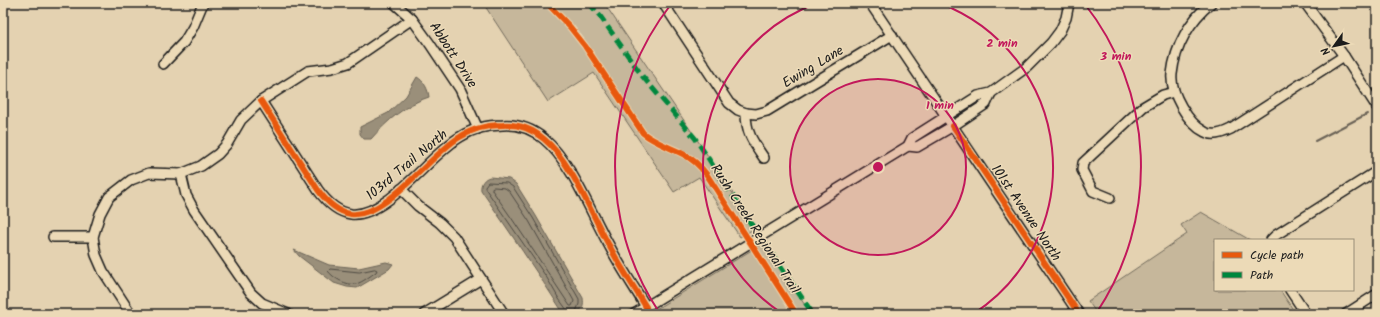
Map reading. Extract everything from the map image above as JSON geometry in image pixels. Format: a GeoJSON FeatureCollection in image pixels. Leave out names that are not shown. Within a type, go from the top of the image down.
{"type":"FeatureCollection","features":[{"type":"Feature","properties":{"kind":"street"},"geometry":{"type":"LineString","coordinates":[[163,64],[184,42],[193,27],[203,3]]}},
{"type":"Feature","properties":{"kind":"street","name":"Abbott Drive"},"geometry":{"type":"LineString","coordinates":[[394,3],[412,19],[430,44],[460,89],[478,129]]}},
{"type":"Feature","properties":{"kind":"street"},"geometry":{"type":"LineString","coordinates":[[663,3],[729,102],[738,110],[746,114],[746,125],[750,136],[764,158]]}},
{"type":"Feature","properties":{"kind":"street","name":"101st Avenue North"},"geometry":{"type":"LineString","coordinates":[[870,3],[1079,314]]}},
{"type":"Feature","properties":{"kind":"street"},"geometry":{"type":"LineString","coordinates":[[634,314],[908,146],[912,138],[978,96],[991,93],[1027,66],[1051,43],[1060,31],[1066,18],[1069,3]]}},
{"type":"Feature","properties":{"kind":"street"},"geometry":{"type":"LineString","coordinates":[[1210,3],[1190,25],[1178,50],[1172,73],[1174,92],[1191,121],[1206,133],[1223,133],[1231,129],[1344,56]]}},
{"type":"Feature","properties":{"kind":"street"},"geometry":{"type":"LineString","coordinates":[[1305,3],[1344,56],[1377,107]]}},
{"type":"Feature","properties":{"kind":"street"},"geometry":{"type":"LineString","coordinates":[[131,314],[102,271],[96,255],[93,237],[100,214],[109,197],[131,180],[149,174],[181,174],[201,166],[218,154],[227,144],[241,120],[261,101],[308,71],[332,68],[348,63],[412,19]]}},
{"type":"Feature","properties":{"kind":"street","name":"Ewing Lane"},"geometry":{"type":"LineString","coordinates":[[746,114],[756,114],[767,111],[892,35]]}},
{"type":"Feature","properties":{"kind":"street"},"geometry":{"type":"LineString","coordinates":[[1110,198],[1093,191],[1082,170],[1083,163],[1143,107],[1152,100],[1174,92]]}},
{"type":"Feature","properties":{"kind":"street"},"geometry":{"type":"LineString","coordinates":[[908,146],[917,147],[953,126],[986,104],[991,93]]}},
{"type":"Feature","properties":{"kind":"street","name":"103rd Trail North"},"geometry":{"type":"LineString","coordinates":[[261,101],[326,201],[351,214],[364,213],[376,208],[401,189],[443,149],[460,137],[478,129],[495,125],[514,124],[529,129],[544,139],[557,154],[572,176],[610,248],[646,306]]}},
{"type":"Feature","properties":{"kind":"street"},"geometry":{"type":"LineString","coordinates":[[1272,239],[1377,170]]}},
{"type":"Feature","properties":{"kind":"street"},"geometry":{"type":"LineString","coordinates":[[181,174],[186,195],[194,210],[251,294],[262,303],[288,314]]}},
{"type":"Feature","properties":{"kind":"street"},"geometry":{"type":"LineString","coordinates":[[401,189],[454,237],[504,314]]}},
{"type":"Feature","properties":{"kind":"street"},"geometry":{"type":"LineString","coordinates":[[53,237],[93,237]]}},
{"type":"Feature","properties":{"kind":"street"},"geometry":{"type":"LineString","coordinates":[[424,314],[481,279]]}},
{"type":"Feature","properties":{"kind":"street"},"geometry":{"type":"LineString","coordinates":[[1291,291],[1306,314]]}},
{"type":"Feature","properties":{"kind":"street"},"geometry":{"type":"LineString","coordinates":[[1346,314],[1377,294]]}},
{"type":"Feature","properties":{"kind":"shaded area"},"geometry":{"type":"Polygon","coordinates":[[[483,3],[604,3],[756,228],[740,237],[699,177],[674,192],[594,73],[548,102],[483,3]]]}},
{"type":"Feature","properties":{"kind":"shaded area"},"geometry":{"type":"Polygon","coordinates":[[[1201,212],[1248,239],[1214,239],[1214,291],[1281,291],[1296,314],[1097,314],[1088,301],[1187,234],[1181,225],[1201,212]]]}},
{"type":"Feature","properties":{"kind":"shaded area"},"geometry":{"type":"Polygon","coordinates":[[[763,243],[811,314],[648,314],[763,243]]]}},
{"type":"Feature","properties":{"kind":"water"},"geometry":{"type":"Polygon","coordinates":[[[417,77],[422,81],[428,91],[429,97],[412,104],[397,114],[371,139],[364,139],[360,134],[360,127],[388,113],[406,96],[417,77]]]}},
{"type":"Feature","properties":{"kind":"water"},"geometry":{"type":"Polygon","coordinates":[[[490,177],[509,179],[516,184],[583,298],[583,306],[578,313],[564,314],[481,190],[483,182],[490,177]]]}},
{"type":"Feature","properties":{"kind":"water"},"geometry":{"type":"Polygon","coordinates":[[[294,250],[329,265],[359,268],[386,262],[393,264],[389,269],[357,288],[347,287],[334,283],[299,256],[294,250]]]}},
{"type":"Feature","properties":{"kind":"waterway"},"geometry":{"type":"LineString","coordinates":[[1315,141],[1367,114]]}},
{"type":"Feature","properties":{"kind":"marked path"},"geometry":{"type":"LineString","coordinates":[[589,3],[600,16],[643,77],[695,138],[757,233]]}},
{"type":"Feature","properties":{"kind":"marked path"},"geometry":{"type":"LineString","coordinates":[[763,241],[813,314]]}},
{"type":"Feature","properties":{"kind":"cycle path","name":"Rush Creek Regional Trail"},"geometry":{"type":"LineString","coordinates":[[547,3],[570,27],[585,46],[643,133],[687,156],[705,172],[796,314]]}},
{"type":"Feature","properties":{"kind":"cycle path"},"geometry":{"type":"LineString","coordinates":[[261,101],[321,194],[328,202],[341,211],[351,214],[365,213],[379,206],[408,183],[448,145],[470,132],[497,125],[519,126],[535,132],[544,139],[564,161],[581,190],[614,255],[646,307]]}},
{"type":"Feature","properties":{"kind":"cycle path"},"geometry":{"type":"LineString","coordinates":[[953,126],[1079,314]]}}]}
